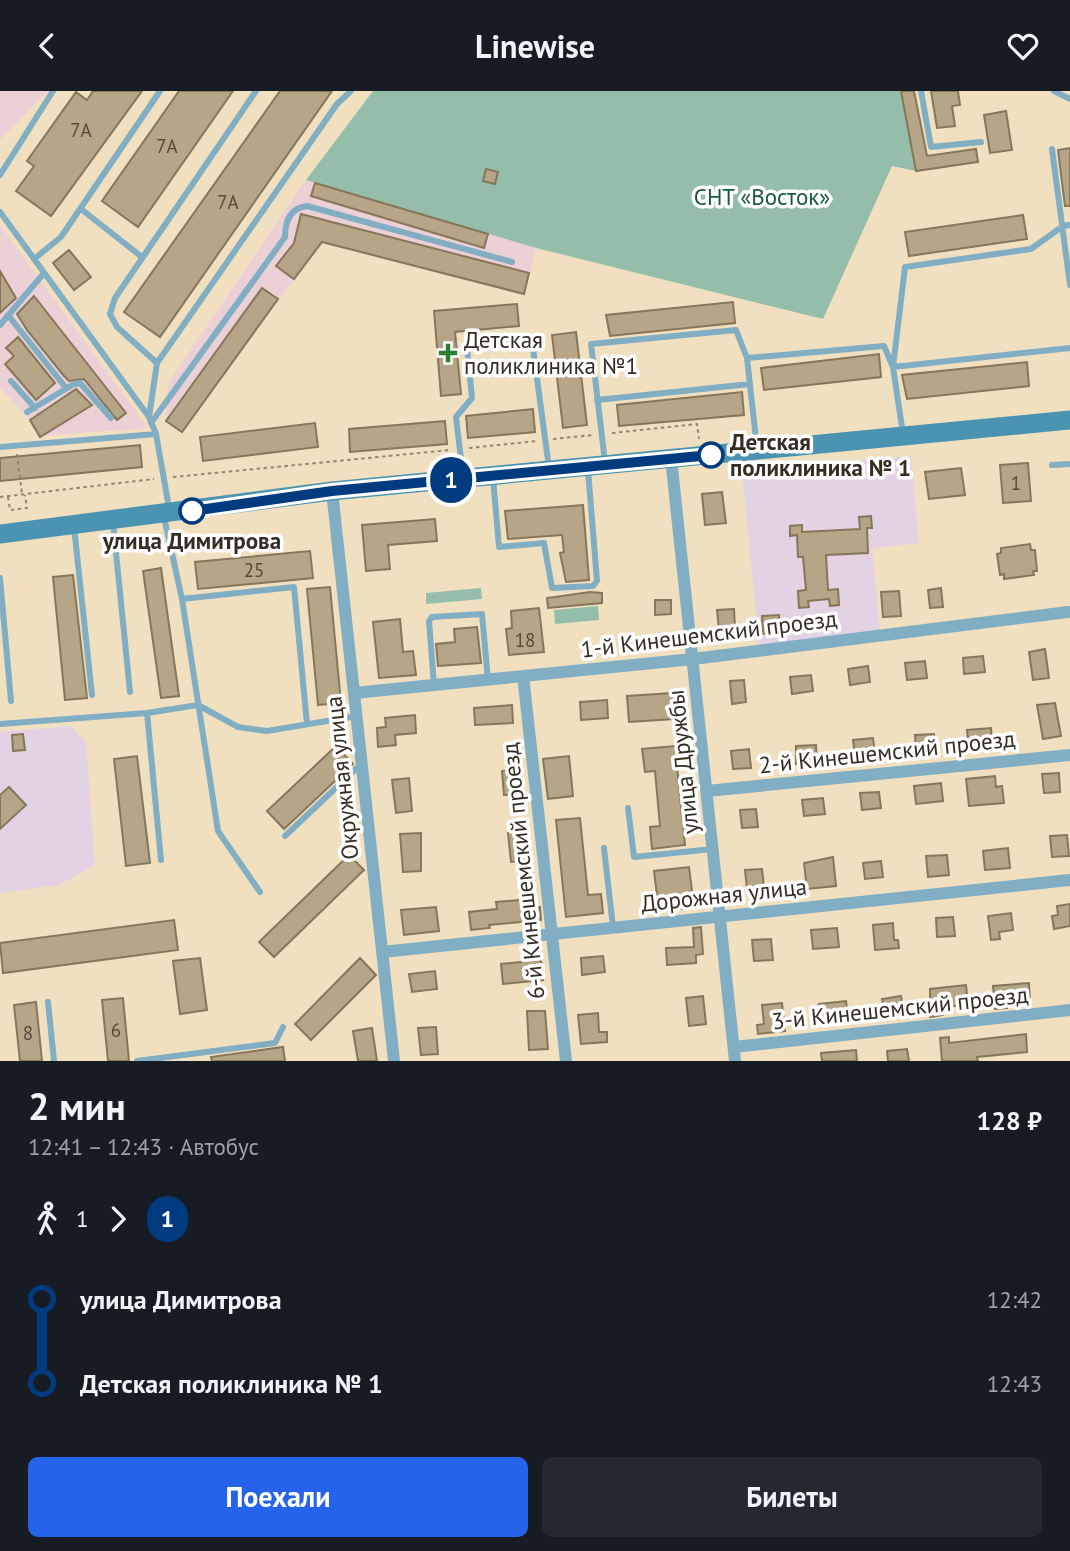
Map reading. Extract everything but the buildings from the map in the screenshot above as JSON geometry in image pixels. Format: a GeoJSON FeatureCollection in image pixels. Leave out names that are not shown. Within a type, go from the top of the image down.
{"type":"FeatureCollection","features":[{"type":"Feature","properties":{"kind":"main road"},"geometry":{"type":"LineString","coordinates":[[0,534],[332,491],[1070,419]]}},
{"type":"Feature","properties":{"kind":"street","name":"улица Дружбы"},"geometry":{"type":"LineString","coordinates":[[671,459],[735,1061]]}},
{"type":"Feature","properties":{"kind":"street","name":"Окружная улица"},"geometry":{"type":"LineString","coordinates":[[332,491],[394,1061]]}},
{"type":"Feature","properties":{"kind":"street","name":"1-й Кинешемский проезд"},"geometry":{"type":"LineString","coordinates":[[354,694],[693,659],[1069,612]]}},
{"type":"Feature","properties":{"kind":"street","name":"6-й Кинешемский проезд"},"geometry":{"type":"LineString","coordinates":[[523,676],[566,1061]]}},
{"type":"Feature","properties":{"kind":"street","name":"2-й Кинешемский проезд"},"geometry":{"type":"LineString","coordinates":[[707,791],[1070,755]]}},
{"type":"Feature","properties":{"kind":"street","name":"Дорожная улица"},"geometry":{"type":"LineString","coordinates":[[382,952],[1070,880]]}},
{"type":"Feature","properties":{"kind":"street","name":"3-й Кинешемский проезд"},"geometry":{"type":"LineString","coordinates":[[734,1047],[1070,1010]]}},
{"type":"Feature","properties":{"kind":"lane"},"geometry":{"type":"LineString","coordinates":[[0,176],[53,91]]}},
{"type":"Feature","properties":{"kind":"lane"},"geometry":{"type":"LineString","coordinates":[[34,259],[61,237],[160,91]]}},
{"type":"Feature","properties":{"kind":"lane"},"geometry":{"type":"LineString","coordinates":[[158,363],[117,327],[110,314],[115,298],[256,91]]}},
{"type":"Feature","properties":{"kind":"lane"},"geometry":{"type":"LineString","coordinates":[[150,420],[158,363],[337,104],[351,91]]}},
{"type":"Feature","properties":{"kind":"lane"},"geometry":{"type":"LineString","coordinates":[[921,91],[931,147],[981,142]]}},
{"type":"Feature","properties":{"kind":"lane"},"geometry":{"type":"LineString","coordinates":[[1054,91],[1070,99]]}},
{"type":"Feature","properties":{"kind":"lane"},"geometry":{"type":"LineString","coordinates":[[1052,149],[1067,226],[1070,285]]}},
{"type":"Feature","properties":{"kind":"lane"},"geometry":{"type":"LineString","coordinates":[[150,420],[285,237],[289,216],[298,207],[307,206],[512,262]]}},
{"type":"Feature","properties":{"kind":"lane"},"geometry":{"type":"LineString","coordinates":[[81,209],[142,257]]}},
{"type":"Feature","properties":{"kind":"lane"},"geometry":{"type":"LineString","coordinates":[[0,212],[150,420],[156,434],[218,831],[260,893]]}},
{"type":"Feature","properties":{"kind":"lane"},"geometry":{"type":"LineString","coordinates":[[893,367],[905,267],[1031,249],[1067,226]]}},
{"type":"Feature","properties":{"kind":"lane"},"geometry":{"type":"LineString","coordinates":[[0,325],[44,273]]}},
{"type":"Feature","properties":{"kind":"lane"},"geometry":{"type":"LineString","coordinates":[[8,315],[66,388]]}},
{"type":"Feature","properties":{"kind":"lane"},"geometry":{"type":"LineString","coordinates":[[493,476],[499,547],[546,544],[552,588],[593,586],[597,581],[596,466],[601,434],[591,344],[736,330],[747,358],[758,450]]}},
{"type":"Feature","properties":{"kind":"lane"},"geometry":{"type":"LineString","coordinates":[[463,479],[456,417],[472,398],[467,347],[532,341],[549,470]]}},
{"type":"Feature","properties":{"kind":"lane"},"geometry":{"type":"LineString","coordinates":[[747,358],[884,346],[893,367],[903,436]]}},
{"type":"Feature","properties":{"kind":"lane"},"geometry":{"type":"LineString","coordinates":[[893,367],[1070,348]]}},
{"type":"Feature","properties":{"kind":"lane"},"geometry":{"type":"LineString","coordinates":[[12,381],[35,408]]}},
{"type":"Feature","properties":{"kind":"lane"},"geometry":{"type":"LineString","coordinates":[[27,412],[74,383],[87,387],[111,418]]}},
{"type":"Feature","properties":{"kind":"lane"},"geometry":{"type":"LineString","coordinates":[[597,400],[750,384]]}},
{"type":"Feature","properties":{"kind":"lane"},"geometry":{"type":"LineString","coordinates":[[0,447],[156,434]]}},
{"type":"Feature","properties":{"kind":"lane"},"geometry":{"type":"LineString","coordinates":[[1052,465],[1070,464]]}},
{"type":"Feature","properties":{"kind":"lane"},"geometry":{"type":"LineString","coordinates":[[113,521],[130,692]]}},
{"type":"Feature","properties":{"kind":"lane"},"geometry":{"type":"LineString","coordinates":[[74,525],[92,695]]}},
{"type":"Feature","properties":{"kind":"lane"},"geometry":{"type":"LineString","coordinates":[[0,578],[11,701]]}},
{"type":"Feature","properties":{"kind":"lane"},"geometry":{"type":"LineString","coordinates":[[182,599],[294,587],[307,724]]}},
{"type":"Feature","properties":{"kind":"lane"},"geometry":{"type":"LineString","coordinates":[[434,685],[429,621],[432,617],[482,614],[488,680]]}},
{"type":"Feature","properties":{"kind":"lane"},"geometry":{"type":"LineString","coordinates":[[0,724],[147,713],[198,705],[238,727],[267,731],[357,716]]}},
{"type":"Feature","properties":{"kind":"lane"},"geometry":{"type":"LineString","coordinates":[[147,713],[161,860]]}},
{"type":"Feature","properties":{"kind":"lane"},"geometry":{"type":"LineString","coordinates":[[285,836],[362,764]]}},
{"type":"Feature","properties":{"kind":"lane"},"geometry":{"type":"LineString","coordinates":[[628,808],[634,857],[713,849]]}},
{"type":"Feature","properties":{"kind":"lane"},"geometry":{"type":"LineString","coordinates":[[604,848],[613,927]]}},
{"type":"Feature","properties":{"kind":"lane"},"geometry":{"type":"LineString","coordinates":[[48,1002],[54,1061]]}},
{"type":"Feature","properties":{"kind":"lane"},"geometry":{"type":"LineString","coordinates":[[137,1061],[275,1043],[283,1027]]}},
{"type":"Feature","properties":{"kind":"path"},"geometry":{"type":"LineString","coordinates":[[0,497],[696,424],[699,439]]}},
{"type":"Feature","properties":{"kind":"path"},"geometry":{"type":"LineString","coordinates":[[8,496],[10,510],[27,508],[16,446]]}},
{"type":"Feature","properties":{"kind":"shaded area"},"geometry":{"type":"Polygon","coordinates":[[[0,91],[48,91],[0,140],[0,91]]]}},
{"type":"Feature","properties":{"kind":"shaded area"},"geometry":{"type":"Polygon","coordinates":[[[306,180],[536,248],[524,294],[322,242],[182,432],[166,421],[168,383],[306,180]]]}},
{"type":"Feature","properties":{"kind":"shaded area"},"geometry":{"type":"Polygon","coordinates":[[[0,225],[148,428],[40,436],[30,420],[0,387],[0,225]]]}},
{"type":"Feature","properties":{"kind":"shaded area"},"geometry":{"type":"Polygon","coordinates":[[[911,456],[919,543],[872,548],[880,631],[759,645],[742,472],[911,456]]]}},
{"type":"Feature","properties":{"kind":"shaded area"},"geometry":{"type":"Polygon","coordinates":[[[71,726],[86,743],[95,865],[59,885],[0,893],[0,732],[71,726]]]}},
{"type":"Feature","properties":{"kind":"green space","name":"СНТ «Восток»"},"geometry":{"type":"Polygon","coordinates":[[[373,91],[901,91],[916,171],[892,166],[823,319],[536,248],[306,180],[373,91]]]}},
{"type":"Feature","properties":{"kind":"green space"},"geometry":{"type":"Polygon","coordinates":[[[481,588],[482,599],[426,604],[426,593],[481,588]]]}},
{"type":"Feature","properties":{"kind":"green space"},"geometry":{"type":"Polygon","coordinates":[[[598,606],[599,620],[555,624],[554,610],[598,606]]]}},
{"type":"Feature","properties":{"kind":"bus line","name":"1"},"geometry":{"type":"LineString","coordinates":[[192,511],[332,491],[711,455]]}},
{"type":"Feature","properties":{"kind":"place","name":"Детская поликлиника №1"},"geometry":{"type":"Point","coordinates":[448,353]}},
{"type":"Feature","properties":{"kind":"place","name":"Детская поликлиника № 1"},"geometry":{"type":"Point","coordinates":[711,455]}},
{"type":"Feature","properties":{"kind":"place","name":"улица Димитрова"},"geometry":{"type":"Point","coordinates":[192,511]}}]}
